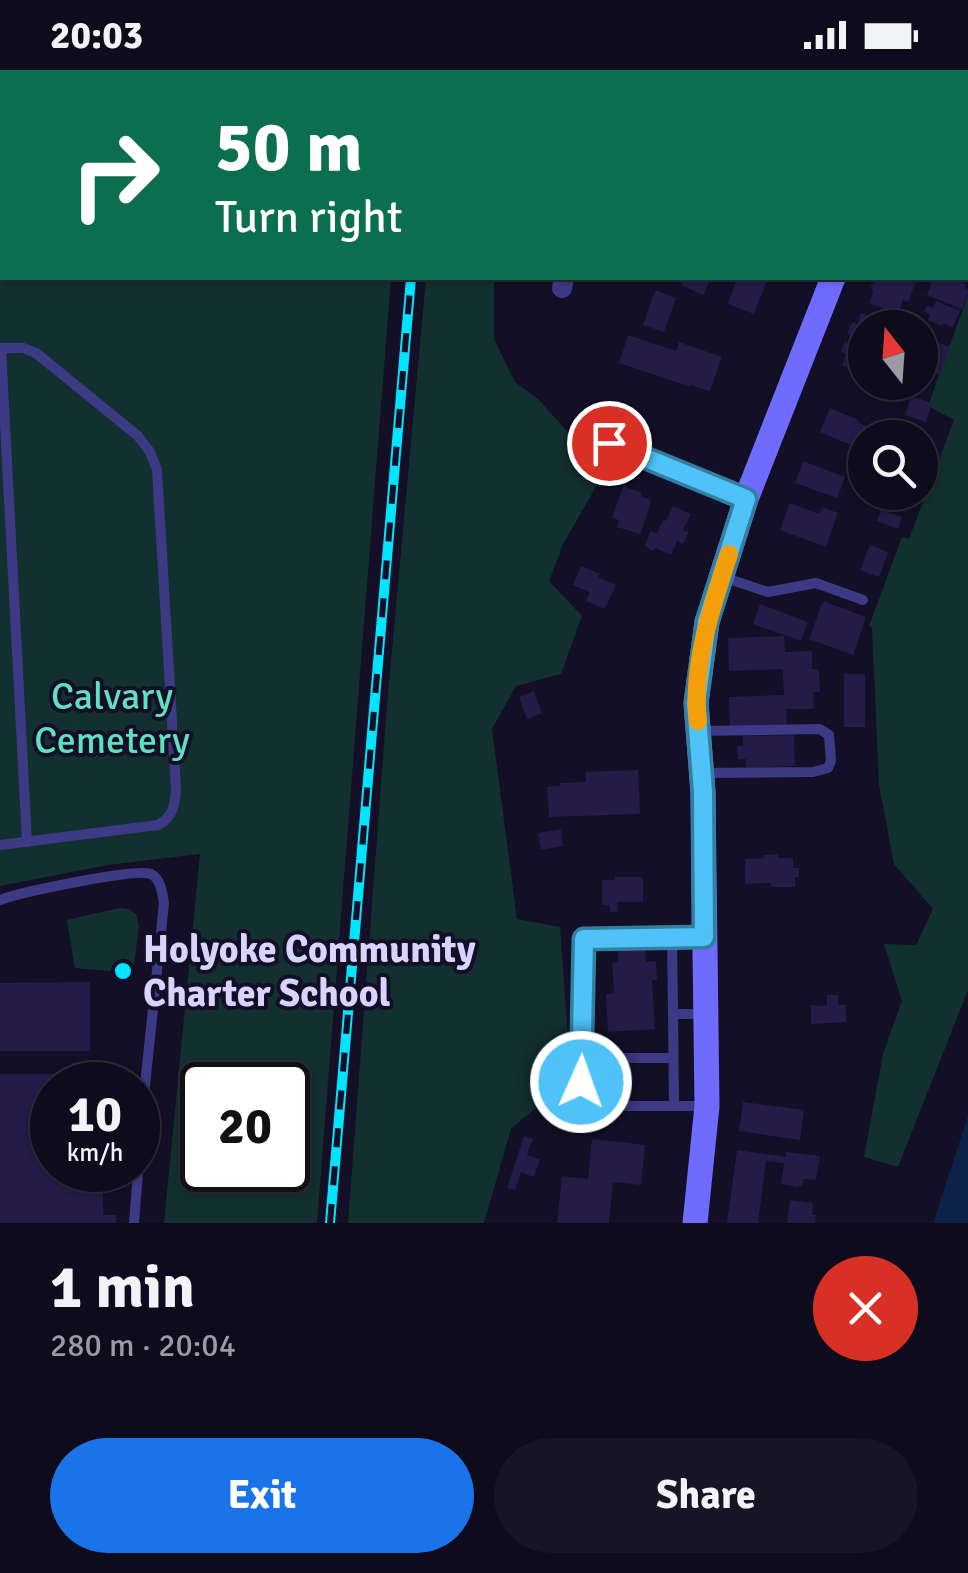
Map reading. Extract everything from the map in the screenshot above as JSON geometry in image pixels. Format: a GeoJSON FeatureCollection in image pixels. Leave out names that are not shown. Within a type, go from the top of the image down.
{"type":"FeatureCollection","features":[{"type":"Feature","properties":{"kind":"main road"},"geometry":{"type":"LineString","coordinates":[[694,1223],[707,1106],[702,773],[696,703],[707,622],[746,499],[832,280]]}},
{"type":"Feature","properties":{"kind":"street"},"geometry":{"type":"LineString","coordinates":[[609,443],[746,499]]}},
{"type":"Feature","properties":{"kind":"lane"},"geometry":{"type":"LineString","coordinates":[[0,845],[28,842],[158,825],[168,820],[176,800],[156,463],[138,436],[36,353],[23,348],[0,348],[28,842]]}},
{"type":"Feature","properties":{"kind":"lane"},"geometry":{"type":"LineString","coordinates":[[722,576],[768,592],[816,583],[864,600]]}},
{"type":"Feature","properties":{"kind":"lane"},"geometry":{"type":"LineString","coordinates":[[699,731],[820,728],[829,734],[831,761],[828,768],[814,772],[702,773]]}},
{"type":"Feature","properties":{"kind":"lane"},"geometry":{"type":"LineString","coordinates":[[0,900],[95,878],[148,873],[160,886],[164,903],[134,1223]]}},
{"type":"Feature","properties":{"kind":"lane"},"geometry":{"type":"LineString","coordinates":[[704,937],[584,939],[580,1106],[707,1106]]}},
{"type":"Feature","properties":{"kind":"lane"},"geometry":{"type":"LineString","coordinates":[[672,938],[674,1105]]}},
{"type":"Feature","properties":{"kind":"lane"},"geometry":{"type":"LineString","coordinates":[[673,1014],[704,1014]]}},
{"type":"Feature","properties":{"kind":"lane"},"geometry":{"type":"LineString","coordinates":[[582,1058],[673,1058]]}},
{"type":"Feature","properties":{"kind":"green space","name":"Calvary Cemetery"},"geometry":{"type":"Polygon","coordinates":[[[0,280],[391,280],[317,1223],[164,1223],[200,854],[108,865],[0,886],[0,280]]]}},
{"type":"Feature","properties":{"kind":"green space"},"geometry":{"type":"Polygon","coordinates":[[[426,280],[494,280],[494,339],[515,382],[539,400],[607,468],[563,544],[549,581],[582,616],[561,674],[516,686],[492,729],[517,919],[560,927],[571,1078],[511,1129],[484,1223],[348,1223],[387,705],[426,280]]]}},
{"type":"Feature","properties":{"kind":"green space"},"geometry":{"type":"Polygon","coordinates":[[[968,295],[968,990],[898,1167],[864,1157],[883,1054],[902,1001],[884,944],[916,945],[933,909],[894,864],[879,785],[869,626],[902,537],[909,539],[920,510],[938,510],[938,462],[954,420],[928,406],[930,400],[938,400],[938,378],[968,295]]]}},
{"type":"Feature","properties":{"kind":"green space"},"geometry":{"type":"Polygon","coordinates":[[[119,908],[136,914],[139,926],[133,973],[75,968],[67,920],[119,908]]]}},
{"type":"Feature","properties":{"kind":"water"},"geometry":{"type":"Polygon","coordinates":[[[968,1116],[968,1223],[933,1223],[968,1116]]]}},
{"type":"Feature","properties":{"kind":"building"},"geometry":{"type":"Polygon","coordinates":[[[684,280],[710,280],[703,295],[681,285],[684,280]]]}},
{"type":"Feature","properties":{"kind":"building"},"geometry":{"type":"Polygon","coordinates":[[[736,280],[767,280],[754,314],[728,304],[736,280]]]}},
{"type":"Feature","properties":{"kind":"building"},"geometry":{"type":"Polygon","coordinates":[[[876,280],[916,280],[908,302],[903,300],[899,310],[869,303],[871,286],[876,280]]]}},
{"type":"Feature","properties":{"kind":"building"},"geometry":{"type":"Polygon","coordinates":[[[932,280],[955,280],[966,284],[964,288],[968,289],[962,309],[927,295],[932,280]]]}},
{"type":"Feature","properties":{"kind":"building"},"geometry":{"type":"Polygon","coordinates":[[[655,290],[676,298],[664,332],[643,325],[655,290]]]}},
{"type":"Feature","properties":{"kind":"building"},"geometry":{"type":"Polygon","coordinates":[[[936,301],[960,311],[953,327],[938,324],[938,310],[925,310],[927,306],[933,308],[936,301]]]}},
{"type":"Feature","properties":{"kind":"building"},"geometry":{"type":"Polygon","coordinates":[[[628,335],[676,351],[679,342],[722,357],[710,391],[619,363],[628,335]]]}},
{"type":"Feature","properties":{"kind":"building"},"geometry":{"type":"Polygon","coordinates":[[[845,341],[848,342],[848,367],[842,365],[845,341]]]}},
{"type":"Feature","properties":{"kind":"building"},"geometry":{"type":"Polygon","coordinates":[[[938,343],[950,347],[938,375],[938,343]]]}},
{"type":"Feature","properties":{"kind":"building"},"geometry":{"type":"Polygon","coordinates":[[[910,400],[932,403],[927,420],[905,415],[910,400]]]}},
{"type":"Feature","properties":{"kind":"building"},"geometry":{"type":"Polygon","coordinates":[[[830,408],[858,420],[848,420],[848,444],[820,432],[830,408]]]}},
{"type":"Feature","properties":{"kind":"building"},"geometry":{"type":"Polygon","coordinates":[[[803,461],[845,477],[837,498],[795,483],[803,461]]]}},
{"type":"Feature","properties":{"kind":"building"},"geometry":{"type":"Polygon","coordinates":[[[623,486],[642,493],[651,503],[640,534],[617,527],[619,520],[612,518],[623,486]]]}},
{"type":"Feature","properties":{"kind":"building"},"geometry":{"type":"Polygon","coordinates":[[[790,503],[819,514],[822,507],[838,513],[826,547],[780,530],[790,503]]]}},
{"type":"Feature","properties":{"kind":"building"},"geometry":{"type":"Polygon","coordinates":[[[673,506],[691,514],[683,530],[689,532],[683,544],[677,541],[671,555],[644,546],[651,531],[657,534],[673,506]]]}},
{"type":"Feature","properties":{"kind":"building"},"geometry":{"type":"Polygon","coordinates":[[[881,510],[902,517],[898,529],[877,521],[881,510]]]}},
{"type":"Feature","properties":{"kind":"building"},"geometry":{"type":"Polygon","coordinates":[[[870,545],[888,552],[879,577],[860,570],[870,545]]]}},
{"type":"Feature","properties":{"kind":"building"},"geometry":{"type":"Polygon","coordinates":[[[581,566],[616,585],[605,609],[586,601],[590,592],[573,585],[581,566]]]}},
{"type":"Feature","properties":{"kind":"building"},"geometry":{"type":"Polygon","coordinates":[[[823,601],[866,617],[853,655],[809,639],[823,601]]]}},
{"type":"Feature","properties":{"kind":"building"},"geometry":{"type":"Polygon","coordinates":[[[760,604],[808,622],[801,641],[753,624],[760,604]]]}},
{"type":"Feature","properties":{"kind":"building"},"geometry":{"type":"Polygon","coordinates":[[[784,636],[785,652],[812,651],[812,669],[819,669],[820,692],[813,692],[814,709],[786,709],[787,725],[730,727],[729,697],[784,695],[783,669],[729,671],[728,638],[784,636]]]}},
{"type":"Feature","properties":{"kind":"building"},"geometry":{"type":"Polygon","coordinates":[[[844,674],[865,674],[865,727],[844,727],[844,674]]]}},
{"type":"Feature","properties":{"kind":"building"},"geometry":{"type":"Polygon","coordinates":[[[534,691],[542,713],[527,719],[519,697],[534,691]]]}},
{"type":"Feature","properties":{"kind":"building"},"geometry":{"type":"Polygon","coordinates":[[[794,735],[795,766],[746,768],[746,759],[738,759],[737,746],[743,746],[743,736],[794,735]]]}},
{"type":"Feature","properties":{"kind":"building"},"geometry":{"type":"Polygon","coordinates":[[[638,770],[640,814],[549,817],[547,787],[586,782],[586,772],[638,770]]]}},
{"type":"Feature","properties":{"kind":"building"},"geometry":{"type":"Polygon","coordinates":[[[561,829],[563,846],[541,850],[538,833],[561,829]]]}},
{"type":"Feature","properties":{"kind":"building"},"geometry":{"type":"Polygon","coordinates":[[[778,854],[779,858],[793,858],[793,868],[799,868],[795,887],[745,884],[745,859],[778,854]]]}},
{"type":"Feature","properties":{"kind":"building"},"geometry":{"type":"Polygon","coordinates":[[[643,877],[643,902],[617,902],[618,912],[610,912],[610,905],[602,905],[602,880],[643,877]]]}},
{"type":"Feature","properties":{"kind":"building"},"geometry":{"type":"Polygon","coordinates":[[[645,944],[646,962],[656,961],[657,980],[652,980],[655,1029],[608,1032],[606,994],[614,993],[612,963],[618,962],[618,946],[645,944]]]}},
{"type":"Feature","properties":{"kind":"building"},"geometry":{"type":"Polygon","coordinates":[[[90,982],[90,1051],[0,1051],[0,983],[90,982]]]}},
{"type":"Feature","properties":{"kind":"building"},"geometry":{"type":"Polygon","coordinates":[[[827,995],[838,995],[838,1005],[846,1005],[846,1022],[811,1024],[811,1005],[827,1006],[827,995]]]}},
{"type":"Feature","properties":{"kind":"building"},"geometry":{"type":"Polygon","coordinates":[[[0,1074],[30,1074],[30,1192],[103,1192],[103,1215],[116,1215],[116,1223],[0,1223],[0,1074]]]}},
{"type":"Feature","properties":{"kind":"building"},"geometry":{"type":"Polygon","coordinates":[[[743,1102],[804,1110],[800,1140],[739,1131],[743,1102]]]}},
{"type":"Feature","properties":{"kind":"building"},"geometry":{"type":"Polygon","coordinates":[[[524,1136],[533,1139],[527,1155],[540,1159],[534,1177],[521,1172],[515,1190],[507,1188],[524,1136]]]}},
{"type":"Feature","properties":{"kind":"building"},"geometry":{"type":"Polygon","coordinates":[[[592,1139],[645,1145],[641,1185],[613,1182],[609,1223],[557,1223],[562,1176],[588,1179],[592,1139]]]}},
{"type":"Feature","properties":{"kind":"building"},"geometry":{"type":"Polygon","coordinates":[[[737,1150],[786,1157],[786,1152],[820,1156],[816,1180],[804,1179],[797,1187],[781,1184],[784,1163],[766,1161],[758,1223],[727,1223],[737,1150]]]}},
{"type":"Feature","properties":{"kind":"building"},"geometry":{"type":"Polygon","coordinates":[[[790,1200],[813,1203],[815,1223],[787,1223],[790,1200]]]}},
{"type":"Feature","properties":{"kind":"railway"},"geometry":{"type":"LineString","coordinates":[[330,1223],[411,280]]}},
{"type":"Feature","properties":{"kind":"slow traffic"},"geometry":{"type":"LineString","coordinates":[[698,721],[696,703],[707,622],[729,554]]}},
{"type":"Feature","properties":{"kind":"place","name":"Holyoke Community Charter School"},"geometry":{"type":"Point","coordinates":[123,971]}},
{"type":"Feature","properties":{"kind":"route"},"geometry":{"type":"LineString","coordinates":[[581,1082],[584,939],[704,937],[703,792],[696,703],[707,622],[746,499],[609,443]]}}]}
